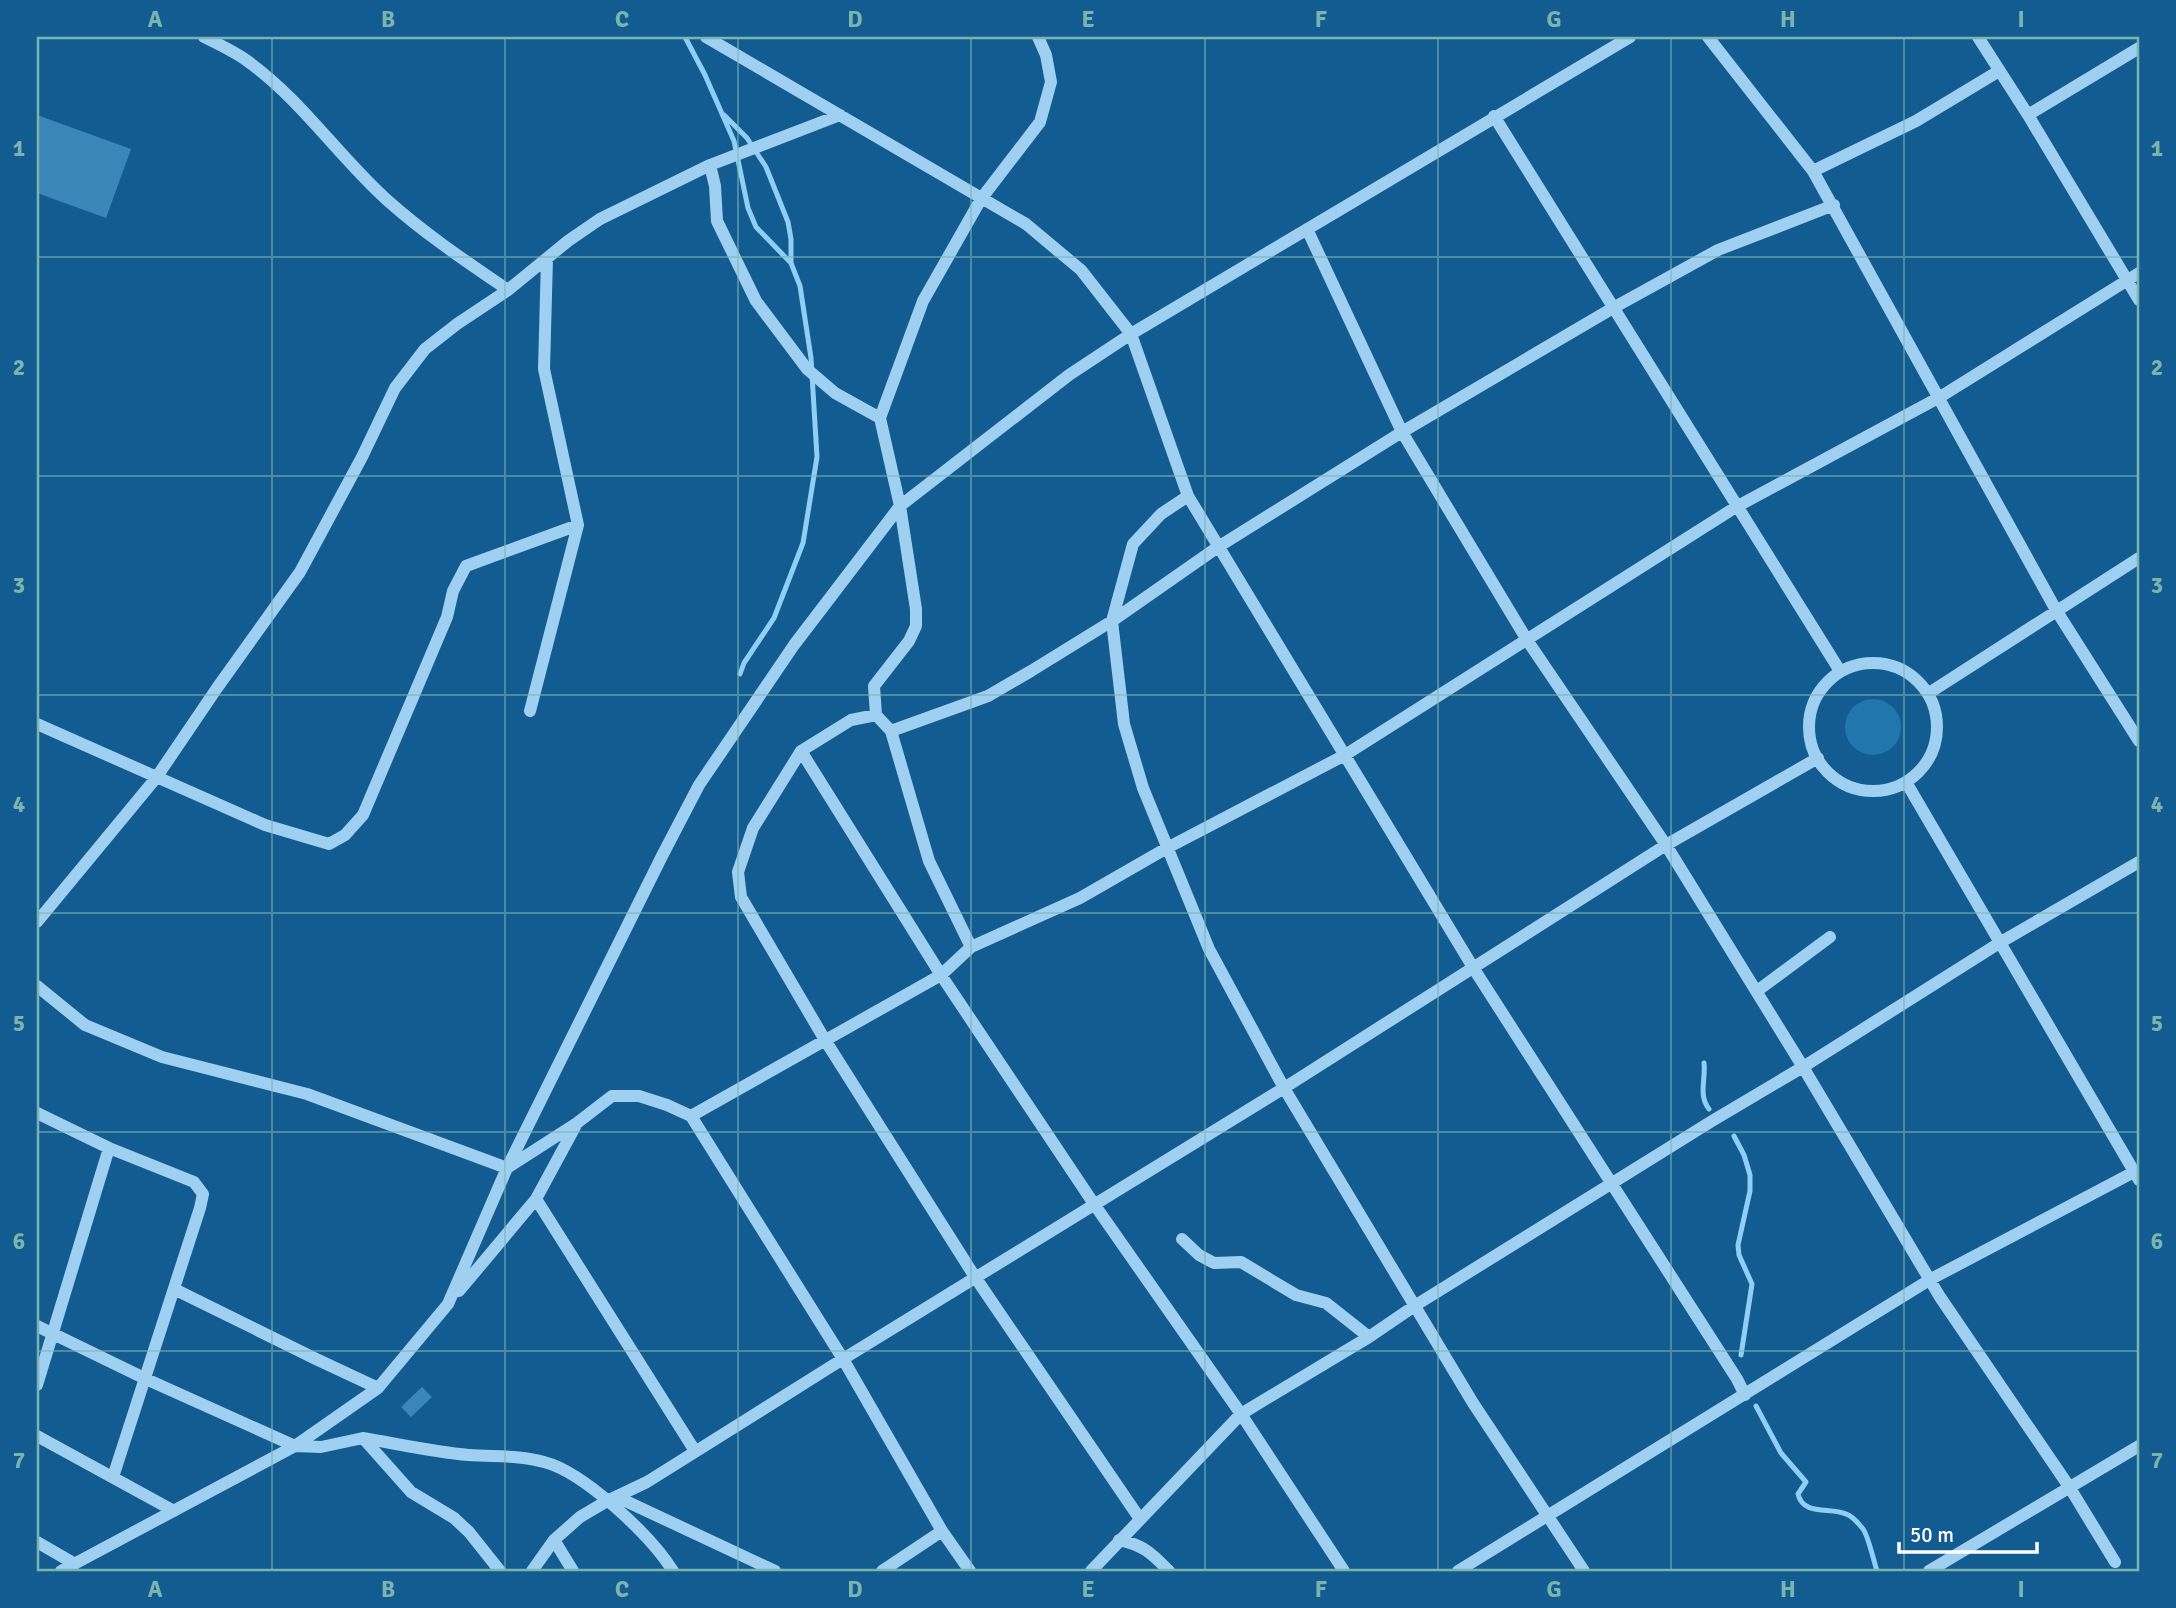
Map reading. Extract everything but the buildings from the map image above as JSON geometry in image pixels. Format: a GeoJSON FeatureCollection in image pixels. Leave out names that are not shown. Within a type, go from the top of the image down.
{"type":"FeatureCollection","features":[{"type":"Feature","properties":{"kind":"street"},"geometry":{"type":"LineString","coordinates":[[204,37],[245,59],[284,91],[349,163],[388,201],[454,254],[509,290]]}},
{"type":"Feature","properties":{"kind":"street"},"geometry":{"type":"LineString","coordinates":[[706,37],[1026,224],[1080,270],[1131,334],[1188,496],[1474,969],[1745,1395]]}},
{"type":"Feature","properties":{"kind":"street"},"geometry":{"type":"LineString","coordinates":[[971,947],[929,861],[891,731],[876,715],[874,686],[909,641],[916,626],[916,609],[900,506],[880,418],[923,301],[982,199],[1040,122],[1051,82],[1046,55],[1038,37]]}},
{"type":"Feature","properties":{"kind":"street"},"geometry":{"type":"LineString","coordinates":[[448,1304],[507,1168],[699,785],[794,645],[900,506],[1069,375],[1131,334],[1630,37]]}},
{"type":"Feature","properties":{"kind":"street"},"geometry":{"type":"LineString","coordinates":[[1709,37],[1813,171],[1834,205],[2056,610],[2139,741]]}},
{"type":"Feature","properties":{"kind":"street"},"geometry":{"type":"LineString","coordinates":[[1978,37],[2133,276],[2139,300]]}},
{"type":"Feature","properties":{"kind":"street"},"geometry":{"type":"LineString","coordinates":[[2028,115],[2139,48]]}},
{"type":"Feature","properties":{"kind":"street"},"geometry":{"type":"LineString","coordinates":[[1813,171],[1916,121],[1999,71]]}},
{"type":"Feature","properties":{"kind":"street"},"geometry":{"type":"LineString","coordinates":[[37,922],[156,778],[300,572],[362,457],[395,388],[425,349],[509,290],[600,219],[710,165],[840,115]]}},
{"type":"Feature","properties":{"kind":"street"},"geometry":{"type":"LineString","coordinates":[[1494,116],[1840,671]]}},
{"type":"Feature","properties":{"kind":"street"},"geometry":{"type":"LineString","coordinates":[[710,165],[715,186],[717,221],[756,301],[807,369],[835,394],[880,418]]}},
{"type":"Feature","properties":{"kind":"street"},"geometry":{"type":"LineString","coordinates":[[891,731],[988,696],[1112,621],[1218,547],[1402,432],[1613,308],[1718,250],[1834,205]]}},
{"type":"Feature","properties":{"kind":"street"},"geometry":{"type":"LineString","coordinates":[[1307,229],[1402,432],[1527,640],[1666,845],[1757,991],[1940,1297],[2070,1488],[2115,1562]]}},
{"type":"Feature","properties":{"kind":"street"},"geometry":{"type":"LineString","coordinates":[[530,711],[578,525],[544,369],[547,258]]}},
{"type":"Feature","properties":{"kind":"street"},"geometry":{"type":"LineString","coordinates":[[691,1116],[941,975],[971,947],[1080,898],[1167,848],[1345,755],[1737,507],[1940,397],[2133,276]]}},
{"type":"Feature","properties":{"kind":"street"},"geometry":{"type":"LineString","coordinates":[[1188,496],[1161,514],[1133,544],[1112,621],[1125,724],[1143,788],[1209,949],[1284,1088],[1473,1403],[1584,1571]]}},
{"type":"Feature","properties":{"kind":"street"},"geometry":{"type":"LineString","coordinates":[[37,724],[265,825],[329,844],[345,835],[363,815],[447,617],[453,591],[466,566],[578,525]]}},
{"type":"Feature","properties":{"kind":"street"},"geometry":{"type":"LineString","coordinates":[[1929,693],[2139,558]]}},
{"type":"Feature","properties":{"kind":"street"},"geometry":{"type":"LineString","coordinates":[[1879,663],[1899,667],[1916,678],[1929,693],[1937,722],[1933,752],[1922,769],[1906,782],[1888,789],[1867,791],[1848,786],[1831,775],[1818,758],[1810,741],[1809,721],[1814,702],[1825,684],[1840,671],[1859,664],[1879,663]]}},
{"type":"Feature","properties":{"kind":"street"},"geometry":{"type":"LineString","coordinates":[[876,715],[851,720],[801,751],[753,828],[738,872],[741,897],[825,1040],[975,1277],[1138,1520],[1149,1551]]}},
{"type":"Feature","properties":{"kind":"street"},"geometry":{"type":"LineString","coordinates":[[801,751],[941,975],[1345,1571]]}},
{"type":"Feature","properties":{"kind":"street"},"geometry":{"type":"LineString","coordinates":[[532,1571],[554,1540],[580,1517],[647,1482],[1094,1203],[1284,1088],[1666,845],[1818,758]]}},
{"type":"Feature","properties":{"kind":"street"},"geometry":{"type":"LineString","coordinates":[[1458,1571],[1931,1279],[2137,1176],[1906,782]]}},
{"type":"Feature","properties":{"kind":"street"},"geometry":{"type":"LineString","coordinates":[[1091,1571],[1241,1414],[1369,1337],[1416,1305],[2001,942],[2139,862]]}},
{"type":"Feature","properties":{"kind":"street"},"geometry":{"type":"LineString","coordinates":[[1757,991],[1830,937]]}},
{"type":"Feature","properties":{"kind":"street"},"geometry":{"type":"LineString","coordinates":[[37,986],[85,1025],[162,1057],[307,1094],[507,1168]]}},
{"type":"Feature","properties":{"kind":"street"},"geometry":{"type":"LineString","coordinates":[[507,1168],[577,1123],[612,1096],[639,1096],[691,1116],[843,1359],[943,1531],[970,1571]]}},
{"type":"Feature","properties":{"kind":"street"},"geometry":{"type":"LineString","coordinates":[[37,1113],[109,1148],[194,1182],[203,1194],[113,1477]]}},
{"type":"Feature","properties":{"kind":"street"},"geometry":{"type":"LineString","coordinates":[[61,1571],[295,1446],[378,1388],[536,1199],[577,1123]]}},
{"type":"Feature","properties":{"kind":"street"},"geometry":{"type":"LineString","coordinates":[[37,1385],[109,1148]]}},
{"type":"Feature","properties":{"kind":"street"},"geometry":{"type":"LineString","coordinates":[[536,1199],[695,1451]]}},
{"type":"Feature","properties":{"kind":"street"},"geometry":{"type":"LineString","coordinates":[[1182,1239],[1199,1255],[1214,1263],[1241,1262],[1296,1296],[1326,1303],[1369,1337]]}},
{"type":"Feature","properties":{"kind":"street"},"geometry":{"type":"LineString","coordinates":[[174,1289],[378,1388]]}},
{"type":"Feature","properties":{"kind":"street"},"geometry":{"type":"LineString","coordinates":[[37,1326],[295,1446],[321,1447],[363,1438],[467,1455],[521,1457],[546,1462],[570,1473],[612,1499],[775,1571]]}},
{"type":"Feature","properties":{"kind":"street"},"geometry":{"type":"LineString","coordinates":[[37,1436],[174,1511]]}},
{"type":"Feature","properties":{"kind":"street"},"geometry":{"type":"LineString","coordinates":[[363,1438],[411,1492],[454,1518],[469,1532],[500,1571]]}},
{"type":"Feature","properties":{"kind":"street"},"geometry":{"type":"LineString","coordinates":[[1929,1571],[2139,1446]]}},
{"type":"Feature","properties":{"kind":"street"},"geometry":{"type":"LineString","coordinates":[[612,1499],[664,1556],[673,1571]]}},
{"type":"Feature","properties":{"kind":"street"},"geometry":{"type":"LineString","coordinates":[[882,1571],[943,1531]]}},
{"type":"Feature","properties":{"kind":"street"},"geometry":{"type":"LineString","coordinates":[[554,1540],[573,1571]]}},
{"type":"Feature","properties":{"kind":"street"},"geometry":{"type":"LineString","coordinates":[[1119,1540],[1136,1543],[1149,1551],[1169,1571]]}},
{"type":"Feature","properties":{"kind":"street"},"geometry":{"type":"LineString","coordinates":[[37,1542],[75,1564]]}},
{"type":"Feature","properties":{"kind":"shaded area"},"geometry":{"type":"Polygon","coordinates":[[[1867,699],[1879,699],[1889,703],[1897,711],[1901,727],[1897,743],[1889,751],[1879,755],[1867,755],[1857,751],[1849,743],[1845,733],[1845,721],[1849,711],[1857,703],[1867,699]]]}},
{"type":"Feature","properties":{"kind":"waterway"},"geometry":{"type":"LineString","coordinates":[[685,37],[734,141],[748,208],[756,227],[791,263],[800,286],[811,358],[817,457],[803,543],[774,618],[744,663],[740,674]]}},
{"type":"Feature","properties":{"kind":"waterway"},"geometry":{"type":"LineString","coordinates":[[724,115],[747,138],[766,167],[788,222],[791,263]]}},
{"type":"Feature","properties":{"kind":"waterway"},"geometry":{"type":"LineString","coordinates":[[1704,1063],[1703,1093],[1709,1109]]}},
{"type":"Feature","properties":{"kind":"waterway"},"geometry":{"type":"LineString","coordinates":[[1734,1136],[1750,1175],[1750,1191],[1738,1245],[1739,1255],[1752,1284],[1741,1355]]}},
{"type":"Feature","properties":{"kind":"waterway"},"geometry":{"type":"LineString","coordinates":[[1756,1406],[1781,1453],[1806,1482],[1798,1494],[1801,1501],[1811,1508],[1840,1512],[1853,1518],[1865,1532],[1877,1571]]}}]}
